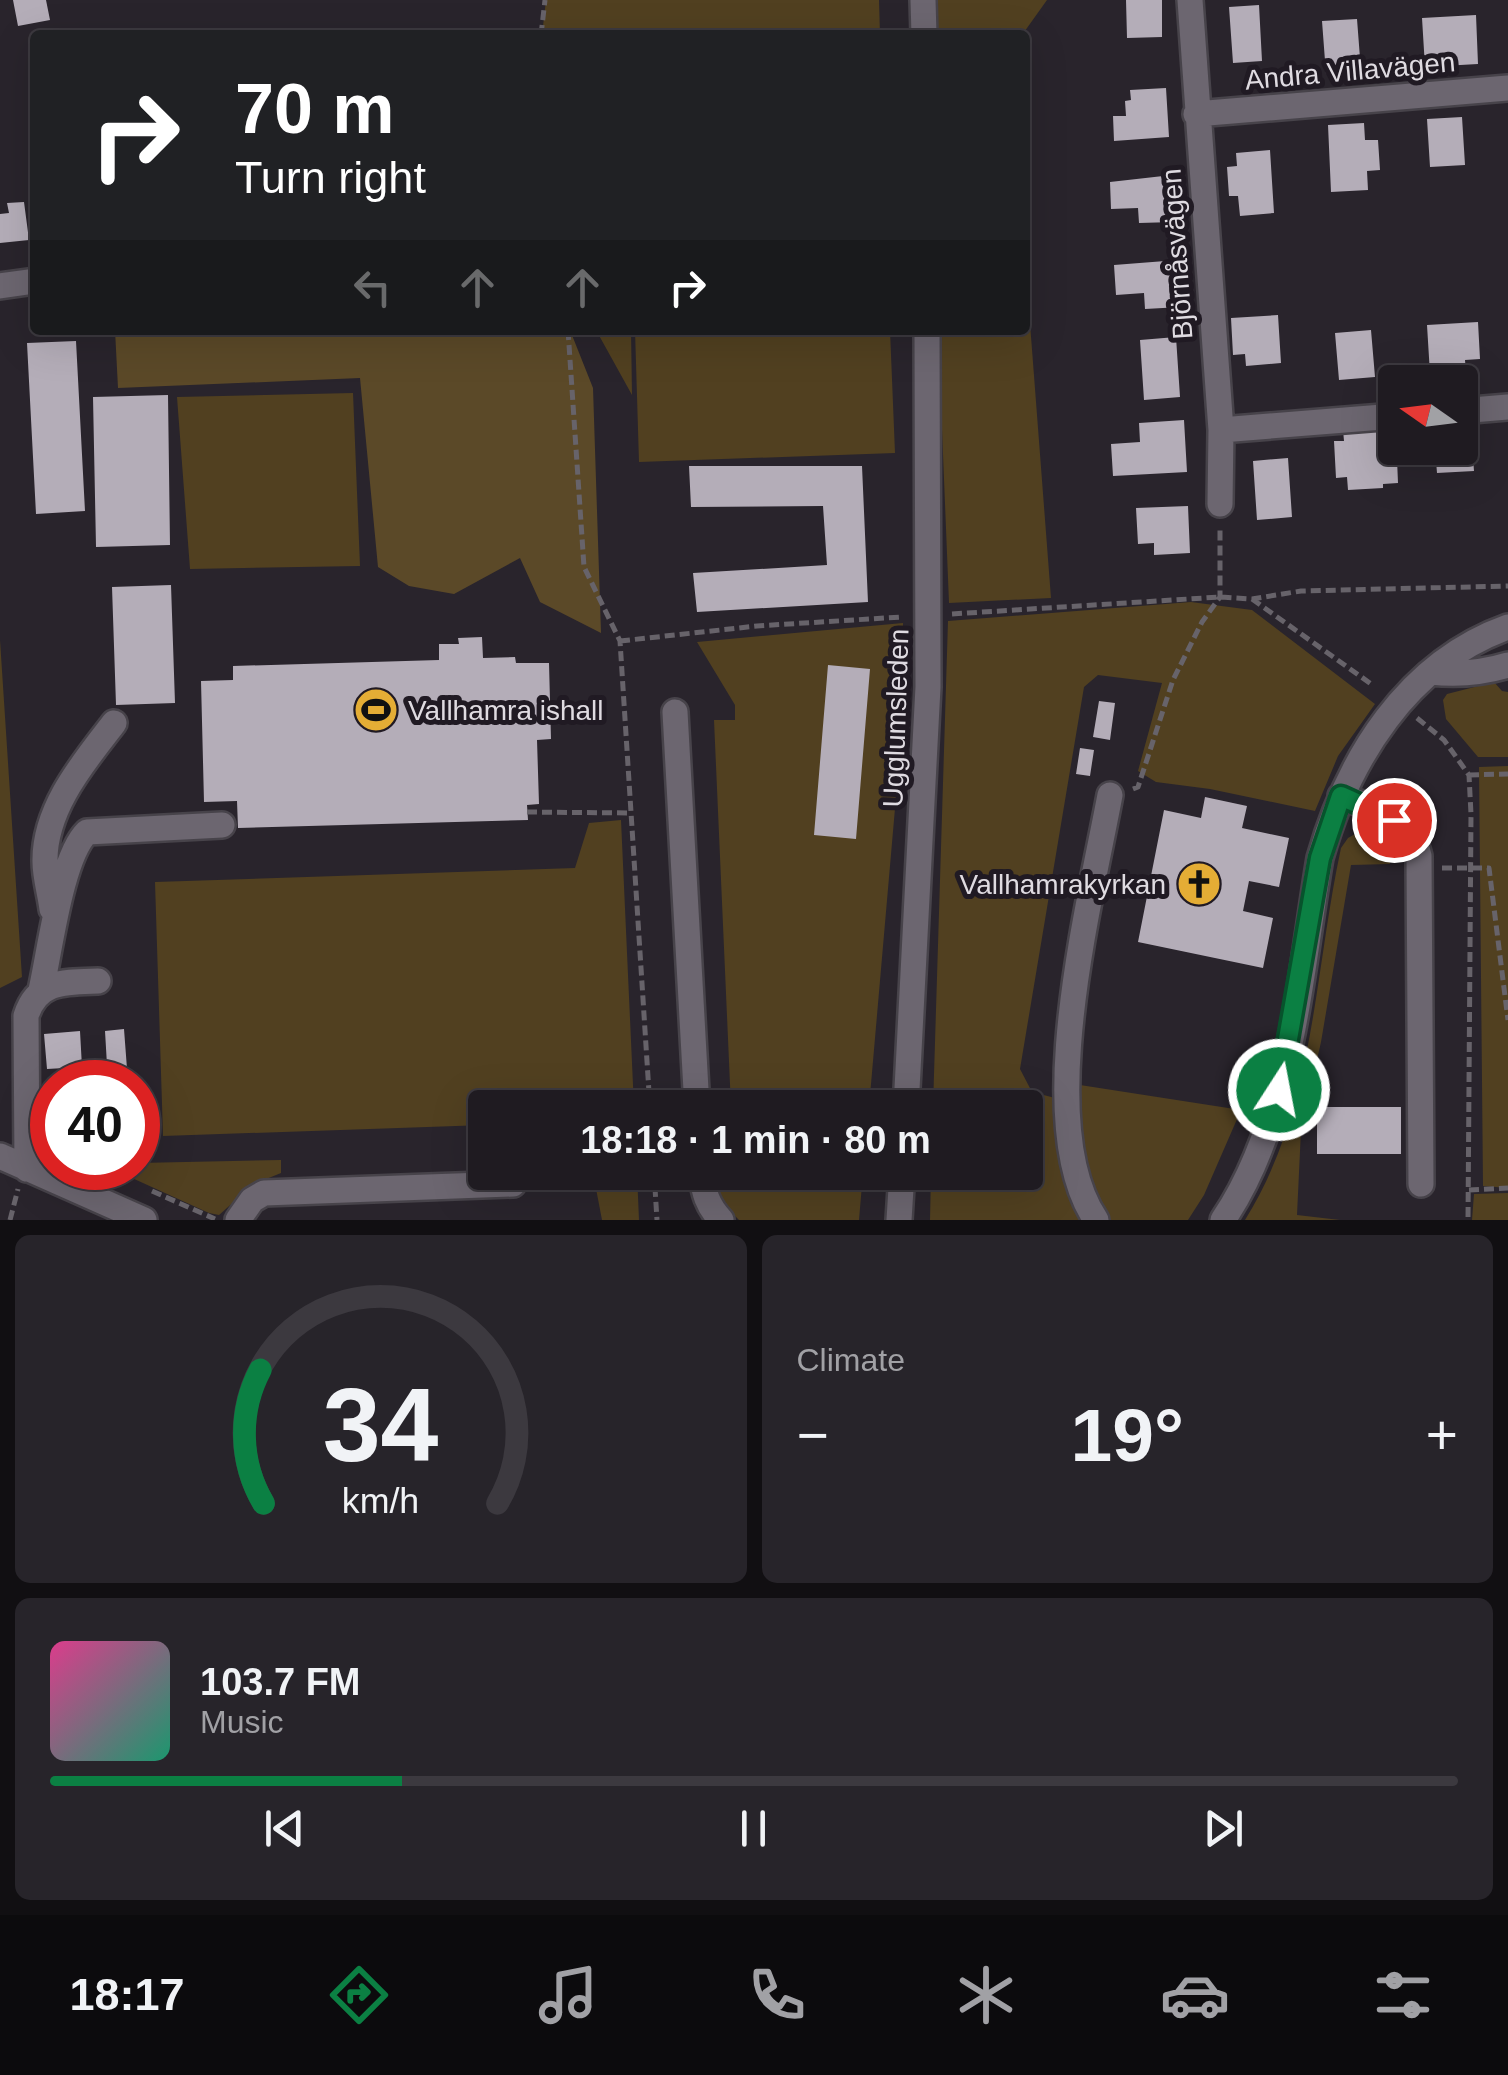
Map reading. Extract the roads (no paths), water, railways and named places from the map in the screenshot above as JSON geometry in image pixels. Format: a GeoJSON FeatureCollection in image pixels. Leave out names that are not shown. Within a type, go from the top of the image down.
{"type":"FeatureCollection","features":[{"type":"Feature","properties":{"kind":"street"},"geometry":{"type":"LineString","coordinates":[[924,0],[924,30]]}},
{"type":"Feature","properties":{"kind":"street","name":"Björnåsvägen"},"geometry":{"type":"LineString","coordinates":[[1190,0],[1221,430],[1220,504]]}},
{"type":"Feature","properties":{"kind":"street","name":"Andra Villavägen"},"geometry":{"type":"LineString","coordinates":[[1196,114],[1508,88]]}},
{"type":"Feature","properties":{"kind":"street"},"geometry":{"type":"LineString","coordinates":[[0,286],[30,281]]}},
{"type":"Feature","properties":{"kind":"street","name":"Ugglumsleden"},"geometry":{"type":"LineString","coordinates":[[907,1090],[928,687],[927,335]]}},
{"type":"Feature","properties":{"kind":"street"},"geometry":{"type":"LineString","coordinates":[[1478,410],[1508,407]]}},
{"type":"Feature","properties":{"kind":"street"},"geometry":{"type":"LineString","coordinates":[[1221,430],[1378,417]]}},
{"type":"Feature","properties":{"kind":"street"},"geometry":{"type":"LineString","coordinates":[[1223,1220],[1254,1166],[1273,1116],[1320,858],[1341,796],[1379,726],[1398,703],[1431,672],[1484,635],[1508,627]]}},
{"type":"Feature","properties":{"kind":"street"},"geometry":{"type":"LineString","coordinates":[[1431,672],[1454,675],[1508,665]]}},
{"type":"Feature","properties":{"kind":"street"},"geometry":{"type":"LineString","coordinates":[[675,712],[696,1090]]}},
{"type":"Feature","properties":{"kind":"street"},"geometry":{"type":"LineString","coordinates":[[55,930],[45,861],[50,830],[79,769],[114,723]]}},
{"type":"Feature","properties":{"kind":"street"},"geometry":{"type":"LineString","coordinates":[[1096,1220],[1074,1174],[1068,1066],[1080,952],[1110,795]]}},
{"type":"Feature","properties":{"kind":"street"},"geometry":{"type":"LineString","coordinates":[[1341,796],[1374,808],[1400,825],[1416,844],[1421,1184]]}},
{"type":"Feature","properties":{"kind":"street"},"geometry":{"type":"LineString","coordinates":[[41,990],[68,863],[76,843],[87,832],[222,825]]}},
{"type":"Feature","properties":{"kind":"street"},"geometry":{"type":"LineString","coordinates":[[27,1168],[26,1016],[30,1001],[41,990],[58,983],[98,981]]}},
{"type":"Feature","properties":{"kind":"street"},"geometry":{"type":"LineString","coordinates":[[0,1156],[144,1220]]}},
{"type":"Feature","properties":{"kind":"street"},"geometry":{"type":"LineString","coordinates":[[238,1220],[252,1200],[277,1191],[468,1185]]}},
{"type":"Feature","properties":{"kind":"street"},"geometry":{"type":"LineString","coordinates":[[703,1190],[710,1209],[721,1220]]}},
{"type":"Feature","properties":{"kind":"street"},"geometry":{"type":"LineString","coordinates":[[899,1220],[901,1190]]}},
{"type":"Feature","properties":{"kind":"place","name":"Vallhamra ishall"},"geometry":{"type":"Point","coordinates":[376,710]}},
{"type":"Feature","properties":{"kind":"place","name":"Vallhamrakyrkan"},"geometry":{"type":"Point","coordinates":[1199,884]}}]}
